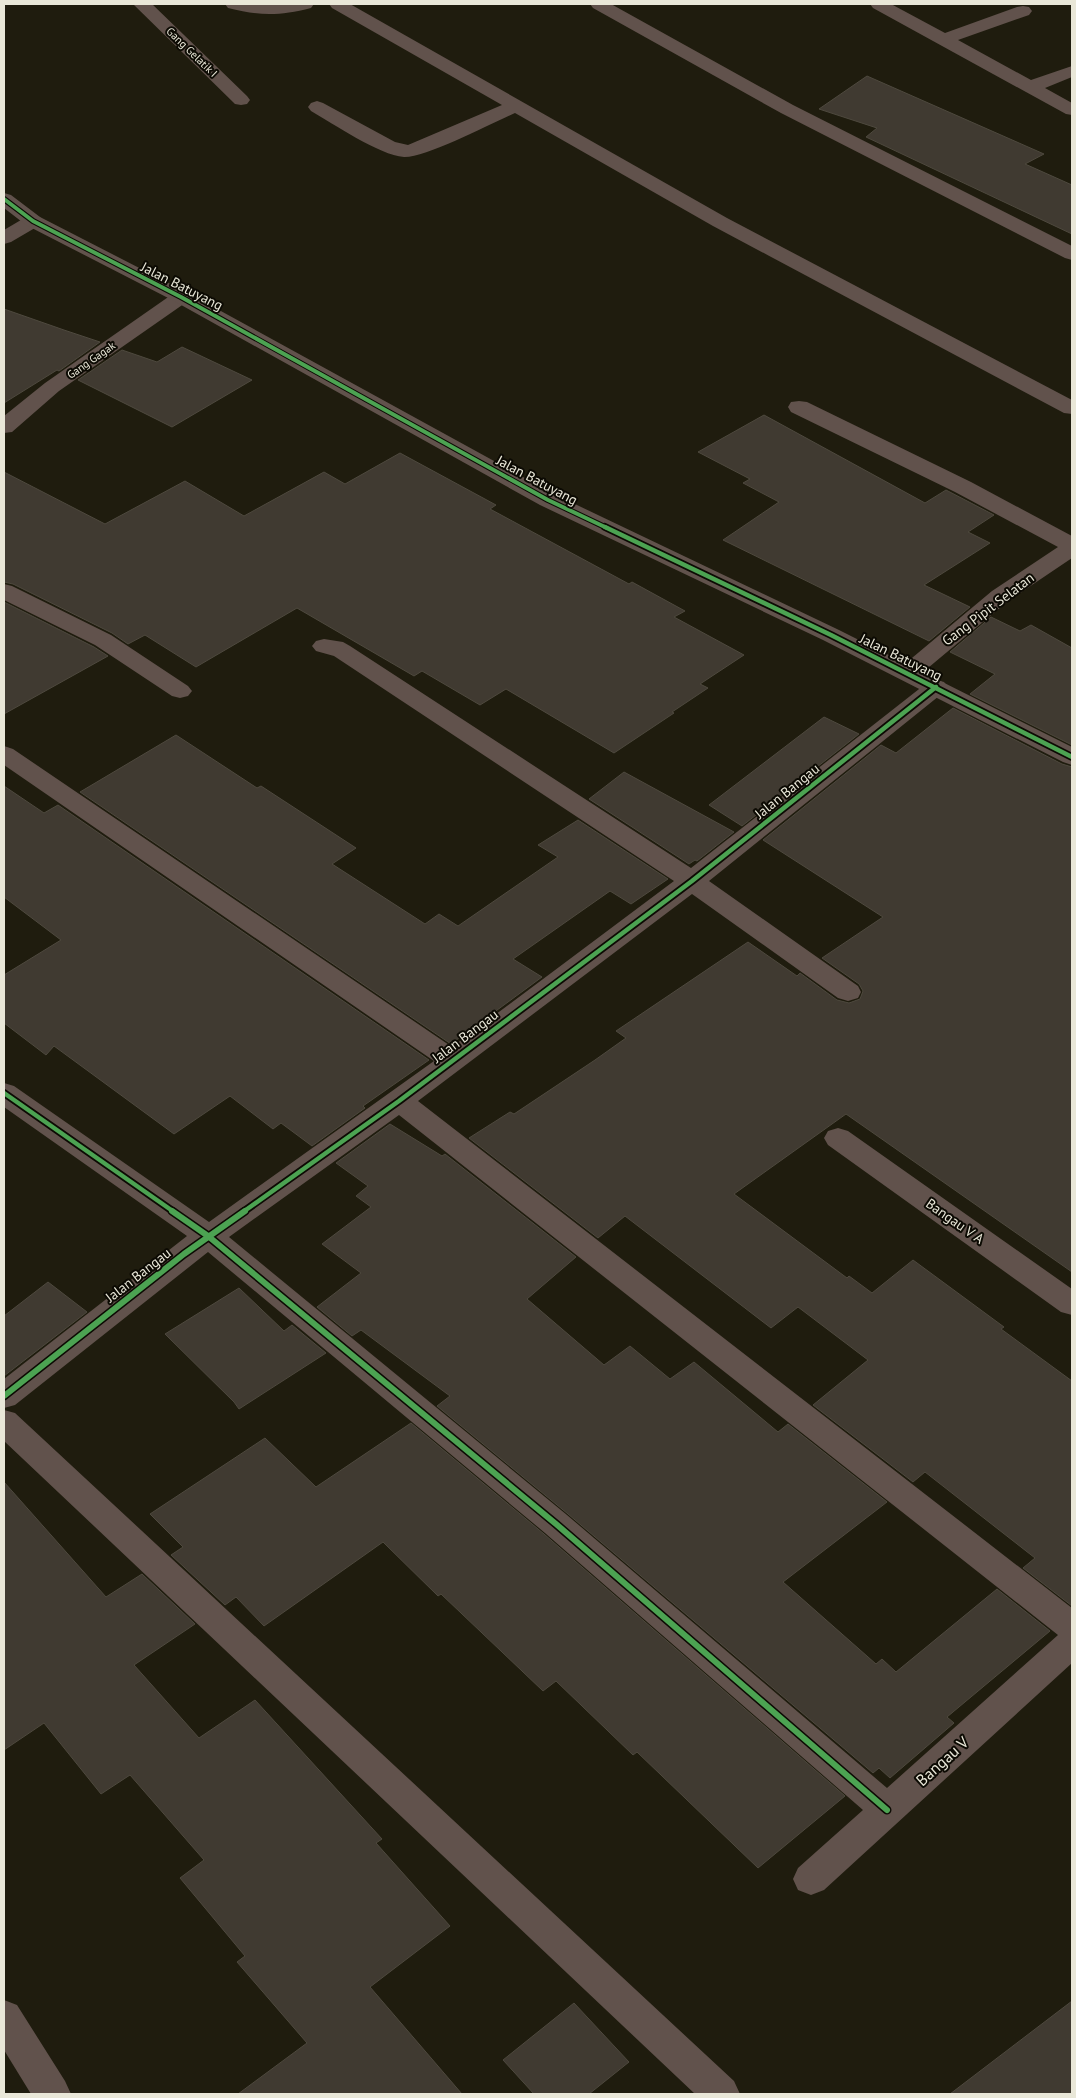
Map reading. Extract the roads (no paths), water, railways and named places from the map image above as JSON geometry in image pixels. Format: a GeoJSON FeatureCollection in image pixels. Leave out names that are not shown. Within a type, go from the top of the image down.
{"type":"FeatureCollection","features":[{"type":"Feature","properties":{"kind":"street","name":"Gang Gelatik I"},"geometry":{"type":"LineString","coordinates":[[142,4],[241,100]]}},
{"type":"Feature","properties":{"kind":"street"},"geometry":{"type":"LineString","coordinates":[[234,4],[257,11],[305,4]]}},
{"type":"Feature","properties":{"kind":"street"},"geometry":{"type":"LineString","coordinates":[[338,4],[720,222],[1072,408]]}},
{"type":"Feature","properties":{"kind":"street"},"geometry":{"type":"LineString","coordinates":[[599,4],[787,109],[1072,254]]}},
{"type":"Feature","properties":{"kind":"street"},"geometry":{"type":"LineString","coordinates":[[879,4],[1072,110]]}},
{"type":"Feature","properties":{"kind":"street"},"geometry":{"type":"LineString","coordinates":[[943,40],[1023,11]]}},
{"type":"Feature","properties":{"kind":"street"},"geometry":{"type":"LineString","coordinates":[[1030,87],[1072,71]]}},
{"type":"Feature","properties":{"kind":"street"},"geometry":{"type":"LineString","coordinates":[[318,107],[398,151],[407,151],[415,150],[515,106]]}},
{"type":"Feature","properties":{"kind":"street","name":"Jalan Batuyang"},"geometry":{"type":"LineString","coordinates":[[4,199],[33,221],[181,297],[548,500],[908,673],[1072,757]]}},
{"type":"Feature","properties":{"kind":"street"},"geometry":{"type":"LineString","coordinates":[[7,236],[33,221]]}},
{"type":"Feature","properties":{"kind":"street","name":"Gang Gagak"},"geometry":{"type":"LineString","coordinates":[[4,427],[52,387],[181,297]]}},
{"type":"Feature","properties":{"kind":"street"},"geometry":{"type":"LineString","coordinates":[[799,407],[963,487],[1072,547]]}},
{"type":"Feature","properties":{"kind":"street","name":"Gang Pipit Selatan"},"geometry":{"type":"LineString","coordinates":[[908,673],[1000,596],[1072,547]]}},
{"type":"Feature","properties":{"kind":"street"},"geometry":{"type":"LineString","coordinates":[[4,591],[103,640],[180,691]]}},
{"type":"Feature","properties":{"kind":"street"},"geometry":{"type":"LineString","coordinates":[[324,646],[342,650],[692,880],[848,992]]}},
{"type":"Feature","properties":{"kind":"street","name":"Jalan Bangau"},"geometry":{"type":"LineString","coordinates":[[4,1396],[208,1236],[399,1101],[692,880],[936,687]]}},
{"type":"Feature","properties":{"kind":"street"},"geometry":{"type":"LineString","coordinates":[[4,754],[452,1060]]}},
{"type":"Feature","properties":{"kind":"street"},"geometry":{"type":"LineString","coordinates":[[4,1093],[208,1236],[556,1524],[887,1810]]}},
{"type":"Feature","properties":{"kind":"street"},"geometry":{"type":"LineString","coordinates":[[399,1101],[1072,1627]]}},
{"type":"Feature","properties":{"kind":"street","name":"Bangau V A"},"geometry":{"type":"LineString","coordinates":[[838,1138],[1072,1304]]}},
{"type":"Feature","properties":{"kind":"street"},"geometry":{"type":"LineString","coordinates":[[4,1422],[721,2094]]}},
{"type":"Feature","properties":{"kind":"street","name":"Bangau V"},"geometry":{"type":"LineString","coordinates":[[811,1879],[1072,1644]]}},
{"type":"Feature","properties":{"kind":"street"},"geometry":{"type":"LineString","coordinates":[[4,2017],[52,2094]]}}]}
